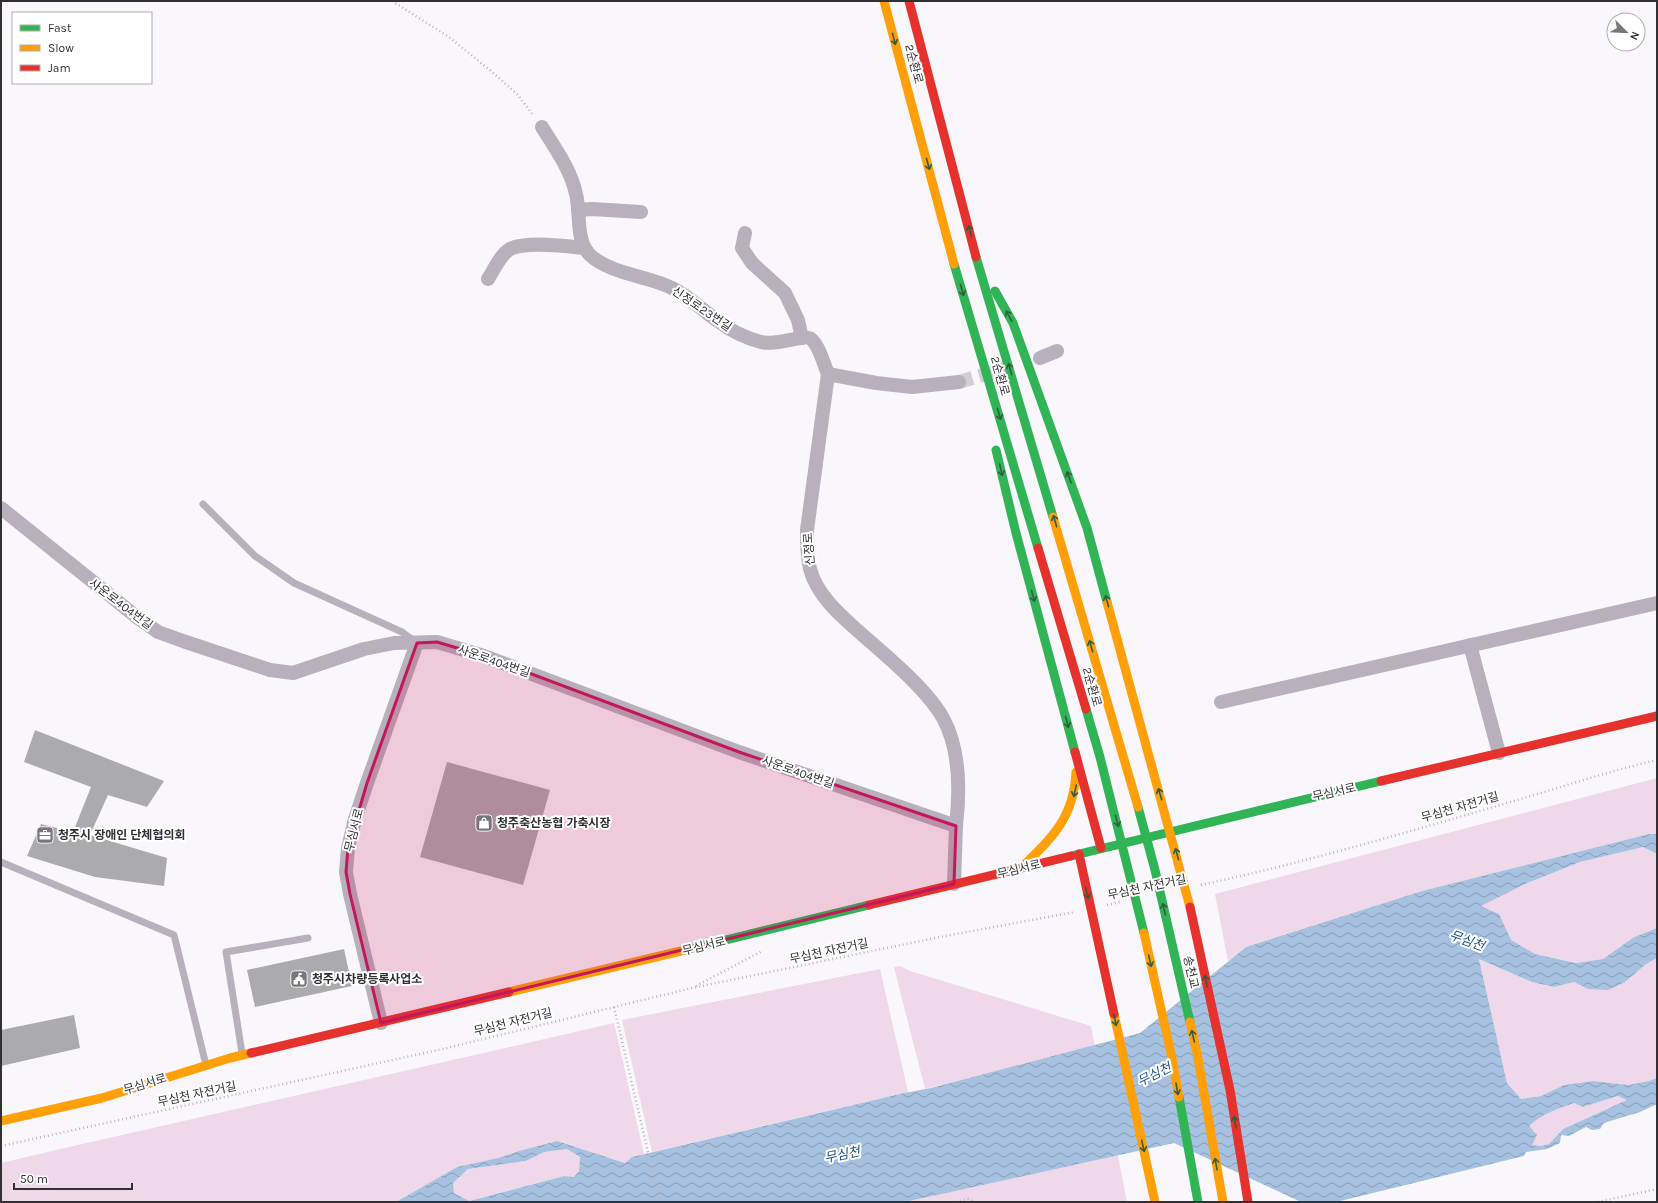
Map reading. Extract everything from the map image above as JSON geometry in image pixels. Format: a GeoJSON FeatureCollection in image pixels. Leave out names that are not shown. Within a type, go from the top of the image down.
{"type":"FeatureCollection","features":[{"type":"Feature","properties":{"kind":"street","name":"2순환로"},"geometry":{"type":"LineString","coordinates":[[884,1],[956,270],[1100,756],[1130,874],[1172,1058],[1198,1202]]}},
{"type":"Feature","properties":{"kind":"street","name":"2순환로"},"geometry":{"type":"LineString","coordinates":[[909,1],[976,255],[1122,750]]}},
{"type":"Feature","properties":{"kind":"street"},"geometry":{"type":"LineString","coordinates":[[488,279],[499,260],[510,249],[526,246],[546,245],[584,248],[576,194],[566,166],[542,127]]}},
{"type":"Feature","properties":{"kind":"street"},"geometry":{"type":"LineString","coordinates":[[578,210],[592,209],[641,212]]}},
{"type":"Feature","properties":{"kind":"street"},"geometry":{"type":"LineString","coordinates":[[941,215],[943,259]]}},
{"type":"Feature","properties":{"kind":"street"},"geometry":{"type":"LineString","coordinates":[[745,233],[742,248],[752,262],[785,293],[798,320],[802,338],[806,337],[812,339],[819,351],[828,374],[876,384],[912,387],[959,382]]}},
{"type":"Feature","properties":{"kind":"street","name":"신정로23번길"},"geometry":{"type":"LineString","coordinates":[[584,248],[591,256],[603,263],[626,273],[675,289],[718,322],[742,336],[763,343],[781,342],[802,338]]}},
{"type":"Feature","properties":{"kind":"street"},"geometry":{"type":"LineString","coordinates":[[976,255],[1013,323],[1087,528],[1192,916],[1230,1090],[1248,1202]]}},
{"type":"Feature","properties":{"kind":"street"},"geometry":{"type":"LineString","coordinates":[[1040,358],[1056,351]]}},
{"type":"Feature","properties":{"kind":"street","name":"신정로"},"geometry":{"type":"LineString","coordinates":[[828,374],[807,530],[807,553],[810,570],[819,589],[834,610],[924,692],[943,718],[952,740],[957,769],[958,807],[956,826]]}},
{"type":"Feature","properties":{"kind":"street"},"geometry":{"type":"LineString","coordinates":[[994,440],[1016,533],[1101,848]]}},
{"type":"Feature","properties":{"kind":"street","name":"사운로404번길"},"geometry":{"type":"LineString","coordinates":[[1,508],[114,599],[158,632],[270,670],[293,673],[364,649],[394,643],[437,642],[484,656],[740,752],[956,826]]}},
{"type":"Feature","properties":{"kind":"street"},"geometry":{"type":"LineString","coordinates":[[1221,702],[1657,603]]}},
{"type":"Feature","properties":{"kind":"street","name":"무심서로"},"geometry":{"type":"LineString","coordinates":[[381,1023],[350,894],[346,872],[348,848],[360,805],[417,643]]}},
{"type":"Feature","properties":{"kind":"street"},"geometry":{"type":"LineString","coordinates":[[1470,645],[1499,753]]}},
{"type":"Feature","properties":{"kind":"street","name":"무심서로"},"geometry":{"type":"LineString","coordinates":[[1,1121],[102,1098],[206,1065],[243,1055],[708,945],[1170,831],[1657,716]]}},
{"type":"Feature","properties":{"kind":"street","name":"송천교"},"geometry":{"type":"LineString","coordinates":[[1122,750],[1155,870],[1197,1053],[1223,1202]]}},
{"type":"Feature","properties":{"kind":"street"},"geometry":{"type":"LineString","coordinates":[[1020,868],[1052,838],[1064,821],[1072,804],[1076,783],[1076,752]]}},
{"type":"Feature","properties":{"kind":"street"},"geometry":{"type":"LineString","coordinates":[[1084,785],[1098,794],[1104,795],[1124,792],[1141,777],[1148,753]]}},
{"type":"Feature","properties":{"kind":"street"},"geometry":{"type":"LineString","coordinates":[[954,884],[956,826]]}},
{"type":"Feature","properties":{"kind":"street"},"geometry":{"type":"LineString","coordinates":[[1079,854],[1155,1202]]}},
{"type":"Feature","properties":{"kind":"lane"},"geometry":{"type":"LineString","coordinates":[[203,504],[255,556],[294,583],[402,632],[417,643]]}},
{"type":"Feature","properties":{"kind":"lane"},"geometry":{"type":"LineString","coordinates":[[1,862],[174,935],[206,1065]]}},
{"type":"Feature","properties":{"kind":"lane"},"geometry":{"type":"LineString","coordinates":[[243,1055],[226,952],[308,938]]}},
{"type":"Feature","properties":{"kind":"path"},"geometry":{"type":"LineString","coordinates":[[392,1],[449,38],[491,71],[518,95],[542,127]]}},
{"type":"Feature","properties":{"kind":"path","name":"무심천 자전거길"},"geometry":{"type":"LineString","coordinates":[[1200,885],[1340,850],[1515,801],[1614,770],[1657,760]]}},
{"type":"Feature","properties":{"kind":"path","name":"무심천 자전거길"},"geometry":{"type":"LineString","coordinates":[[1107,905],[1122,902]]}},
{"type":"Feature","properties":{"kind":"path","name":"무심천 자전거길"},"geometry":{"type":"LineString","coordinates":[[1,1146],[410,1056],[692,988],[932,939],[1076,912]]}},
{"type":"Feature","properties":{"kind":"path"},"geometry":{"type":"LineString","coordinates":[[692,988],[767,948]]}},
{"type":"Feature","properties":{"kind":"path"},"geometry":{"type":"LineString","coordinates":[[614,1007],[661,1202]]}},
{"type":"Feature","properties":{"kind":"path"},"geometry":{"type":"LineString","coordinates":[[1598,1202],[1657,1189]]}},
{"type":"Feature","properties":{"kind":"path"},"geometry":{"type":"LineString","coordinates":[[956,1202],[968,1199],[975,1202]]}},
{"type":"Feature","properties":{"kind":"highlighted area"},"geometry":{"type":"Polygon","coordinates":[[[437,642],[484,656],[739,752],[956,826],[954,884],[381,1023],[350,894],[346,872],[348,848],[367,783],[417,643],[437,642]]]}},
{"type":"Feature","properties":{"kind":"shaded area"},"geometry":{"type":"Polygon","coordinates":[[[1657,778],[1657,834],[1649,834],[1422,891],[1246,947],[1228,961],[1215,894],[1657,778]]]}},
{"type":"Feature","properties":{"kind":"shaded area"},"geometry":{"type":"Polygon","coordinates":[[[1643,847],[1657,854],[1657,928],[1634,937],[1603,959],[1576,963],[1535,954],[1510,940],[1499,914],[1480,906],[1525,884],[1580,862],[1643,847]]]}},
{"type":"Feature","properties":{"kind":"shaded area"},"geometry":{"type":"Polygon","coordinates":[[[1657,958],[1657,1078],[1628,1085],[1593,1081],[1564,1085],[1541,1096],[1521,1099],[1507,1083],[1479,959],[1532,982],[1554,987],[1574,982],[1588,989],[1625,982],[1645,965],[1657,958]]]}},
{"type":"Feature","properties":{"kind":"shaded area"},"geometry":{"type":"Polygon","coordinates":[[[900,966],[910,971],[1091,1026],[1095,1046],[925,1089],[894,967],[900,966]]]}},
{"type":"Feature","properties":{"kind":"shaded area"},"geometry":{"type":"Polygon","coordinates":[[[880,969],[908,1092],[652,1152],[622,1020],[880,969]]]}},
{"type":"Feature","properties":{"kind":"shaded area"},"geometry":{"type":"Polygon","coordinates":[[[614,1023],[644,1154],[632,1157],[625,1163],[557,1141],[499,1158],[457,1167],[396,1202],[1,1202],[1,1163],[614,1023]]]}},
{"type":"Feature","properties":{"kind":"shaded area"},"geometry":{"type":"Polygon","coordinates":[[[1619,1096],[1628,1100],[1563,1129],[1549,1144],[1541,1146],[1532,1145],[1528,1126],[1544,1115],[1574,1103],[1583,1107],[1619,1096]]]}},
{"type":"Feature","properties":{"kind":"shaded area"},"geometry":{"type":"Polygon","coordinates":[[[567,1149],[580,1157],[579,1171],[574,1177],[564,1176],[468,1201],[454,1193],[453,1183],[468,1169],[526,1161],[544,1152],[567,1149]]]}},
{"type":"Feature","properties":{"kind":"shaded area"},"geometry":{"type":"Polygon","coordinates":[[[1118,1155],[1127,1202],[905,1202],[1100,1158],[1118,1155]]]}},
{"type":"Feature","properties":{"kind":"water","name":"무심천"},"geometry":{"type":"Polygon","coordinates":[[[1649,834],[1657,834],[1657,854],[1643,847],[1580,862],[1525,884],[1481,906],[1499,914],[1511,940],[1535,954],[1576,963],[1603,959],[1634,937],[1657,928],[1657,958],[1645,965],[1625,982],[1608,990],[1588,989],[1574,982],[1554,987],[1532,982],[1479,959],[1507,1083],[1521,1099],[1541,1096],[1564,1085],[1593,1081],[1628,1085],[1657,1078],[1657,1104],[1640,1112],[1604,1123],[1600,1129],[1592,1130],[1586,1127],[1569,1136],[1561,1135],[1560,1143],[1547,1149],[1526,1152],[1524,1156],[1336,1202],[1301,1202],[1174,1143],[905,1202],[396,1202],[457,1167],[498,1158],[557,1141],[625,1163],[632,1157],[931,1088],[1140,1033],[1246,947],[1422,891],[1649,834]],[[1618,1096],[1583,1107],[1574,1103],[1544,1115],[1529,1126],[1537,1135],[1532,1145],[1541,1146],[1549,1144],[1563,1129],[1627,1100],[1618,1096]],[[567,1149],[544,1152],[526,1161],[468,1169],[453,1183],[454,1193],[469,1201],[564,1176],[574,1177],[579,1171],[580,1157],[567,1149]]]}},
{"type":"Feature","properties":{"kind":"building"},"geometry":{"type":"Polygon","coordinates":[[[35,730],[164,781],[147,807],[108,795],[90,835],[167,858],[164,886],[95,877],[27,856],[41,824],[73,832],[91,787],[24,762],[35,730]]]}},
{"type":"Feature","properties":{"kind":"building"},"geometry":{"type":"Polygon","coordinates":[[[447,762],[550,790],[523,885],[420,857],[447,762]]]}},
{"type":"Feature","properties":{"kind":"building"},"geometry":{"type":"Polygon","coordinates":[[[344,949],[352,986],[255,1007],[247,970],[344,949]]]}},
{"type":"Feature","properties":{"kind":"building"},"geometry":{"type":"Polygon","coordinates":[[[74,1015],[80,1048],[1,1066],[1,1030],[74,1015]]]}},
{"type":"Feature","properties":{"kind":"tunnel"},"geometry":{"type":"LineString","coordinates":[[959,382],[1017,365]]}},
{"type":"Feature","properties":{"kind":"traffic: fast"},"geometry":{"type":"LineString","coordinates":[[976,257],[1053,517]]}},
{"type":"Feature","properties":{"kind":"traffic: fast"},"geometry":{"type":"LineString","coordinates":[[954,264],[1038,548]]}},
{"type":"Feature","properties":{"kind":"traffic: fast"},"geometry":{"type":"LineString","coordinates":[[995,291],[1013,323],[1087,528],[1107,602]]}},
{"type":"Feature","properties":{"kind":"traffic: fast"},"geometry":{"type":"LineString","coordinates":[[996,450],[1016,533],[1075,752]]}},
{"type":"Feature","properties":{"kind":"traffic: fast"},"geometry":{"type":"LineString","coordinates":[[1086,709],[1100,757],[1144,933]]}},
{"type":"Feature","properties":{"kind":"traffic: fast"},"geometry":{"type":"LineString","coordinates":[[1071,856],[1381,781]]}},
{"type":"Feature","properties":{"kind":"traffic: fast"},"geometry":{"type":"LineString","coordinates":[[1138,807],[1155,870],[1190,1022]]}},
{"type":"Feature","properties":{"kind":"traffic: fast"},"geometry":{"type":"LineString","coordinates":[[685,950],[869,905]]}},
{"type":"Feature","properties":{"kind":"traffic: fast"},"geometry":{"type":"LineString","coordinates":[[1179,1097],[1198,1202]]}},
{"type":"Feature","properties":{"kind":"traffic: slow"},"geometry":{"type":"LineString","coordinates":[[884,1],[954,264]]}},
{"type":"Feature","properties":{"kind":"traffic: slow"},"geometry":{"type":"LineString","coordinates":[[1053,517],[1138,807]]}},
{"type":"Feature","properties":{"kind":"traffic: slow"},"geometry":{"type":"LineString","coordinates":[[1107,602],[1190,907]]}},
{"type":"Feature","properties":{"kind":"traffic: slow"},"geometry":{"type":"LineString","coordinates":[[1022,867],[1043,846],[1060,825],[1071,802],[1076,772]]}},
{"type":"Feature","properties":{"kind":"traffic: slow"},"geometry":{"type":"LineString","coordinates":[[1144,933],[1172,1058],[1179,1097]]}},
{"type":"Feature","properties":{"kind":"traffic: slow"},"geometry":{"type":"LineString","coordinates":[[509,992],[685,950]]}},
{"type":"Feature","properties":{"kind":"traffic: slow"},"geometry":{"type":"LineString","coordinates":[[1114,1014],[1155,1202]]}},
{"type":"Feature","properties":{"kind":"traffic: slow"},"geometry":{"type":"LineString","coordinates":[[1190,1022],[1197,1053],[1223,1202]]}},
{"type":"Feature","properties":{"kind":"traffic: slow"},"geometry":{"type":"LineString","coordinates":[[1,1121],[102,1098],[230,1058],[251,1053]]}},
{"type":"Feature","properties":{"kind":"traffic: jam"},"geometry":{"type":"LineString","coordinates":[[909,1],[976,257]]}},
{"type":"Feature","properties":{"kind":"traffic: jam"},"geometry":{"type":"LineString","coordinates":[[1038,548],[1086,709]]}},
{"type":"Feature","properties":{"kind":"traffic: jam"},"geometry":{"type":"LineString","coordinates":[[1381,781],[1657,716]]}},
{"type":"Feature","properties":{"kind":"traffic: jam"},"geometry":{"type":"LineString","coordinates":[[1075,752],[1101,848]]}},
{"type":"Feature","properties":{"kind":"traffic: jam"},"geometry":{"type":"LineString","coordinates":[[1079,854],[1114,1014]]}},
{"type":"Feature","properties":{"kind":"traffic: jam"},"geometry":{"type":"LineString","coordinates":[[869,905],[1071,856]]}},
{"type":"Feature","properties":{"kind":"traffic: jam"},"geometry":{"type":"LineString","coordinates":[[1190,907],[1230,1090],[1248,1202]]}},
{"type":"Feature","properties":{"kind":"traffic: jam"},"geometry":{"type":"LineString","coordinates":[[251,1053],[509,992]]}},
{"type":"Feature","properties":{"kind":"place","name":"청주축산농협 가축시장"},"geometry":{"type":"Point","coordinates":[484,823]}},
{"type":"Feature","properties":{"kind":"place","name":"청주시 장애인 단체협의회"},"geometry":{"type":"Point","coordinates":[45,835]}},
{"type":"Feature","properties":{"kind":"place","name":"청주시차량등록사업소"},"geometry":{"type":"Point","coordinates":[299,979]}}]}
